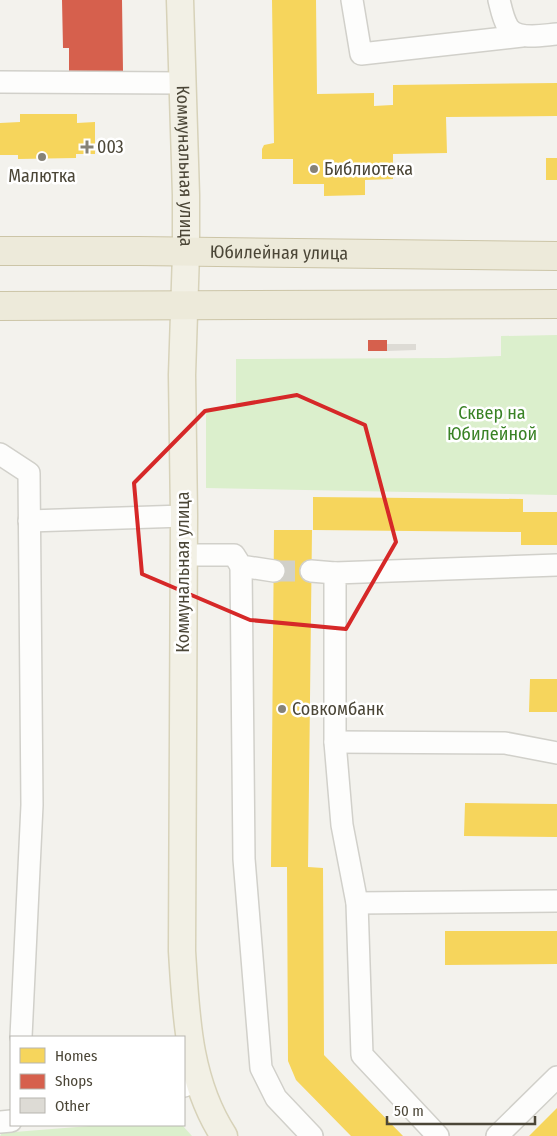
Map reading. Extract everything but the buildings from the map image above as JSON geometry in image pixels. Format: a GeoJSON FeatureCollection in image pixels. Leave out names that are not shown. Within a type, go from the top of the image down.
{"type":"FeatureCollection","features":[{"type":"Feature","properties":{"kind":"highway","name":"Юбилейная улица"},"geometry":{"type":"LineString","coordinates":[[0,251],[557,256]]}},
{"type":"Feature","properties":{"kind":"highway"},"geometry":{"type":"LineString","coordinates":[[0,306],[557,304]]}},
{"type":"Feature","properties":{"kind":"main road","name":"Коммунальная улица"},"geometry":{"type":"LineString","coordinates":[[180,0],[186,253],[182,375],[184,516],[182,951],[191,1084],[224,1136]]}},
{"type":"Feature","properties":{"kind":"street"},"geometry":{"type":"LineString","coordinates":[[352,0],[361,54],[522,36],[557,34]]}},
{"type":"Feature","properties":{"kind":"street"},"geometry":{"type":"LineString","coordinates":[[499,0],[506,25],[512,32],[522,36]]}},
{"type":"Feature","properties":{"kind":"street"},"geometry":{"type":"LineString","coordinates":[[0,82],[183,83]]}},
{"type":"Feature","properties":{"kind":"street"},"geometry":{"type":"LineString","coordinates":[[0,454],[29,473],[32,805],[21,1036]]}},
{"type":"Feature","properties":{"kind":"street"},"geometry":{"type":"LineString","coordinates":[[29,521],[184,516]]}},
{"type":"Feature","properties":{"kind":"street"},"geometry":{"type":"LineString","coordinates":[[183,555],[234,555],[241,566],[244,859],[261,1068],[276,1098],[312,1136]]}},
{"type":"Feature","properties":{"kind":"street"},"geometry":{"type":"LineString","coordinates":[[311,571],[335,573],[557,565]]}},
{"type":"Feature","properties":{"kind":"street"},"geometry":{"type":"LineString","coordinates":[[241,566],[274,570]]}},
{"type":"Feature","properties":{"kind":"street"},"geometry":{"type":"LineString","coordinates":[[335,573],[335,742],[342,825],[357,903],[362,1055],[438,1136]]}},
{"type":"Feature","properties":{"kind":"street"},"geometry":{"type":"LineString","coordinates":[[335,742],[505,743],[557,754]]}},
{"type":"Feature","properties":{"kind":"street"},"geometry":{"type":"LineString","coordinates":[[357,903],[557,901]]}},
{"type":"Feature","properties":{"kind":"street"},"geometry":{"type":"LineString","coordinates":[[497,1136],[557,1076]]}},
{"type":"Feature","properties":{"kind":"highlighted area"},"geometry":{"type":"Polygon","coordinates":[[[297,395],[365,425],[396,542],[346,629],[250,620],[142,574],[134,483],[205,411],[297,395]]]}},
{"type":"Feature","properties":{"kind":"green space","name":"Сквер на Юбилейной"},"geometry":{"type":"Polygon","coordinates":[[[557,335],[557,495],[206,488],[206,408],[236,407],[236,359],[501,356],[501,336],[557,335]]]}},
{"type":"Feature","properties":{"kind":"green space"},"geometry":{"type":"Polygon","coordinates":[[[90,1126],[183,1126],[192,1136],[0,1136],[2,1133],[90,1126]]]}},
{"type":"Feature","properties":{"kind":"tunnel"},"geometry":{"type":"LineString","coordinates":[[274,571],[311,571]]}},
{"type":"Feature","properties":{"kind":"place","name":"003"},"geometry":{"type":"Point","coordinates":[87,147]}},
{"type":"Feature","properties":{"kind":"place","name":"Малютка"},"geometry":{"type":"Point","coordinates":[42,157]}},
{"type":"Feature","properties":{"kind":"place","name":"Библиотека"},"geometry":{"type":"Point","coordinates":[314,169]}},
{"type":"Feature","properties":{"kind":"place","name":"Совкомбанк"},"geometry":{"type":"Point","coordinates":[282,709]}}]}
